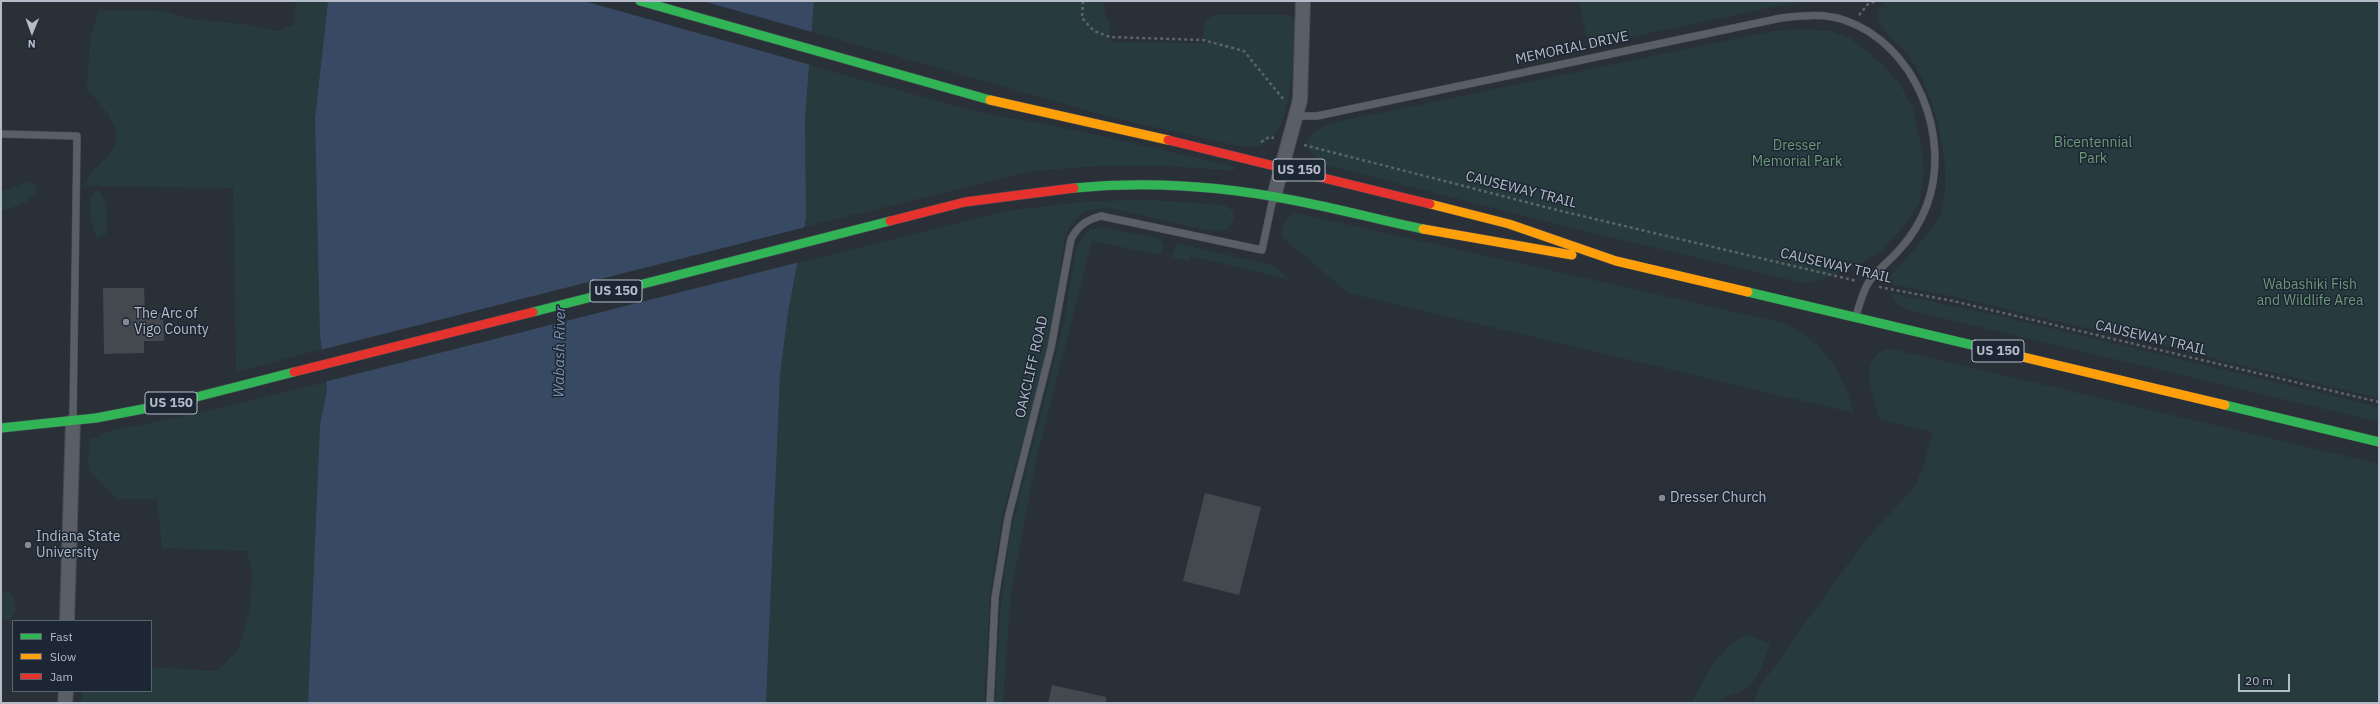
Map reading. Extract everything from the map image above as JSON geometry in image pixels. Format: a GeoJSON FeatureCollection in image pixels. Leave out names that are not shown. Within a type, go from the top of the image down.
{"type":"FeatureCollection","features":[{"type":"Feature","properties":{"kind":"main road","name":"US 150"},"geometry":{"type":"LineString","coordinates":[[640,1],[976,97],[1282,166],[1509,224],[1616,261],[2379,442]]}},
{"type":"Feature","properties":{"kind":"main road","name":"US 150"},"geometry":{"type":"LineString","coordinates":[[1,428],[73,421],[162,405],[965,202],[1010,194],[1104,185],[1188,186],[1274,196],[1503,246],[1616,261]]}},
{"type":"Feature","properties":{"kind":"street"},"geometry":{"type":"LineString","coordinates":[[1274,196],[1297,116],[1302,65],[1303,1]]}},
{"type":"Feature","properties":{"kind":"street"},"geometry":{"type":"LineString","coordinates":[[68,620],[73,421]]}},
{"type":"Feature","properties":{"kind":"street"},"geometry":{"type":"LineString","coordinates":[[65,703],[66,692]]}},
{"type":"Feature","properties":{"kind":"lane","name":"MEMORIAL DRIVE"},"geometry":{"type":"LineString","coordinates":[[1297,116],[1317,116],[1781,18],[1824,16],[1854,23],[1878,38],[1912,76],[1923,98],[1934,141],[1934,184],[1926,207],[1915,230],[1901,249],[1868,284]]}},
{"type":"Feature","properties":{"kind":"lane"},"geometry":{"type":"LineString","coordinates":[[1,134],[77,136],[73,421]]}},
{"type":"Feature","properties":{"kind":"lane","name":"OAKCLIFF ROAD"},"geometry":{"type":"LineString","coordinates":[[990,703],[995,598],[1008,518],[1051,348],[1070,240],[1077,229],[1088,220],[1101,216],[1262,250],[1274,196]]}},
{"type":"Feature","properties":{"kind":"lane"},"geometry":{"type":"LineString","coordinates":[[1856,318],[1868,284]]}},
{"type":"Feature","properties":{"kind":"path"},"geometry":{"type":"LineString","coordinates":[[1083,1],[1082,18],[1094,31],[1110,37],[1203,40],[1244,51],[1297,116]]}},
{"type":"Feature","properties":{"kind":"path"},"geometry":{"type":"LineString","coordinates":[[1854,23],[1868,4],[1875,1]]}},
{"type":"Feature","properties":{"kind":"path","name":"CAUSEWAY TRAIL"},"geometry":{"type":"LineString","coordinates":[[1289,142],[1561,211],[1868,284],[1953,300],[2379,402]]}},
{"type":"Feature","properties":{"kind":"green space"},"geometry":{"type":"Polygon","coordinates":[[[296,1],[328,1],[315,118],[322,349],[236,372],[233,188],[85,186],[91,173],[114,148],[116,138],[112,120],[87,89],[90,38],[99,10],[164,11],[188,19],[243,24],[279,31],[294,24],[296,1]]]}},
{"type":"Feature","properties":{"kind":"green space"},"geometry":{"type":"Polygon","coordinates":[[[814,1],[1104,1],[1105,16],[1110,21],[1111,42],[1203,43],[1205,20],[1214,15],[1287,15],[1295,19],[1293,64],[1285,114],[1280,127],[1270,140],[1252,147],[1244,147],[1114,118],[812,32],[814,1]]]}},
{"type":"Feature","properties":{"kind":"green space"},"geometry":{"type":"Polygon","coordinates":[[[1579,1],[1802,1],[1588,46],[1579,1]]]}},
{"type":"Feature","properties":{"kind":"green space","name":"Bicentennial Park"},"geometry":{"type":"Polygon","coordinates":[[[1887,1],[2379,1],[2379,398],[1956,297],[1890,284],[1890,276],[1939,218],[1944,200],[1945,179],[1944,156],[1940,132],[1925,86],[1916,66],[1905,51],[1882,28],[1879,21],[1878,15],[1881,8],[1887,1]]]}},
{"type":"Feature","properties":{"kind":"green space","name":"Dresser Memorial Park"},"geometry":{"type":"Polygon","coordinates":[[[1807,29],[1830,31],[1850,38],[1880,62],[1899,83],[1913,107],[1922,151],[1924,174],[1919,204],[1899,232],[1881,251],[1858,265],[1822,279],[1803,283],[1576,229],[1326,165],[1310,151],[1307,145],[1311,134],[1337,122],[1773,31],[1807,29]]]}},
{"type":"Feature","properties":{"kind":"green space"},"geometry":{"type":"Polygon","coordinates":[[[809,65],[973,111],[1080,131],[1235,167],[1234,170],[1225,170],[1167,166],[1100,166],[1032,171],[804,227],[805,119],[809,65]]]}},
{"type":"Feature","properties":{"kind":"green space"},"geometry":{"type":"Polygon","coordinates":[[[27,182],[34,184],[37,192],[26,202],[1,212],[1,192],[27,182]]]}},
{"type":"Feature","properties":{"kind":"green space"},"geometry":{"type":"Polygon","coordinates":[[[96,189],[104,198],[107,210],[106,234],[97,239],[90,214],[91,201],[96,189]]]}},
{"type":"Feature","properties":{"kind":"green space"},"geometry":{"type":"Polygon","coordinates":[[[1151,200],[1224,205],[1233,211],[1234,218],[1228,229],[1215,232],[1114,209],[1097,209],[1084,213],[1069,229],[1065,237],[1049,344],[1003,513],[990,594],[984,703],[766,703],[780,375],[788,313],[798,263],[1006,211],[1090,201],[1151,200]]]}},
{"type":"Feature","properties":{"kind":"green space"},"geometry":{"type":"Polygon","coordinates":[[[1296,213],[1784,323],[1810,339],[1830,360],[1844,384],[1854,413],[1348,293],[1282,237],[1284,222],[1296,213]]]}},
{"type":"Feature","properties":{"kind":"green space"},"geometry":{"type":"Polygon","coordinates":[[[1101,227],[1158,238],[1164,244],[1161,255],[1092,241],[1036,461],[1011,593],[1003,703],[995,703],[1001,601],[1010,534],[1064,322],[1076,249],[1083,235],[1089,230],[1101,227]]]}},
{"type":"Feature","properties":{"kind":"green space"},"geometry":{"type":"Polygon","coordinates":[[[1180,244],[1275,266],[1290,280],[1191,256],[1188,261],[1171,257],[1176,246],[1180,244]]]}},
{"type":"Feature","properties":{"kind":"green space"},"geometry":{"type":"Polygon","coordinates":[[[1890,293],[2000,316],[2379,407],[2379,422],[1912,311],[1898,305],[1890,293]]]}},
{"type":"Feature","properties":{"kind":"green space"},"geometry":{"type":"Polygon","coordinates":[[[1888,348],[2379,464],[2379,703],[1753,703],[1759,688],[1833,584],[1870,535],[1912,490],[1922,471],[1933,432],[1880,420],[1874,400],[1869,379],[1869,369],[1872,361],[1878,354],[1888,348]]]}},
{"type":"Feature","properties":{"kind":"green space"},"geometry":{"type":"Polygon","coordinates":[[[326,382],[327,390],[320,424],[308,703],[82,703],[82,692],[152,692],[152,667],[217,671],[239,648],[249,612],[252,574],[247,551],[162,548],[157,499],[117,499],[88,469],[89,443],[92,437],[97,439],[103,433],[109,431],[195,414],[326,382]]]}},
{"type":"Feature","properties":{"kind":"green space"},"geometry":{"type":"Polygon","coordinates":[[[7,591],[13,596],[16,609],[10,621],[1,618],[1,593],[7,591]]]}},
{"type":"Feature","properties":{"kind":"green space"},"geometry":{"type":"Polygon","coordinates":[[[1747,635],[1770,643],[1760,670],[1749,687],[1724,698],[1719,703],[1691,703],[1720,655],[1737,640],[1747,635]]]}},
{"type":"Feature","properties":{"kind":"water","name":"Wabash River"},"geometry":{"type":"Polygon","coordinates":[[[328,1],[814,1],[805,119],[806,218],[788,313],[780,375],[766,703],[308,703],[320,424],[327,390],[320,336],[315,118],[328,1]]]}},
{"type":"Feature","properties":{"kind":"pier"},"geometry":{"type":"Polygon","coordinates":[[[584,1],[703,1],[814,32],[811,65],[584,1]]]}},
{"type":"Feature","properties":{"kind":"pier"},"geometry":{"type":"Polygon","coordinates":[[[806,227],[800,262],[324,382],[320,350],[806,227]]]}},
{"type":"Feature","properties":{"kind":"building"},"geometry":{"type":"Polygon","coordinates":[[[103,288],[144,288],[145,313],[163,313],[164,341],[144,341],[144,353],[104,354],[103,288]]]}},
{"type":"Feature","properties":{"kind":"building"},"geometry":{"type":"Polygon","coordinates":[[[1205,493],[1261,507],[1239,595],[1183,581],[1205,493]]]}},
{"type":"Feature","properties":{"kind":"building"},"geometry":{"type":"Polygon","coordinates":[[[1052,685],[1106,697],[1106,703],[1048,703],[1052,685]]]}},
{"type":"Feature","properties":{"kind":"traffic: fast"},"geometry":{"type":"LineString","coordinates":[[640,1],[990,100]]}},
{"type":"Feature","properties":{"kind":"traffic: fast"},"geometry":{"type":"LineString","coordinates":[[1074,188],[1156,185],[1238,191],[1308,203],[1423,229]]}},
{"type":"Feature","properties":{"kind":"traffic: fast"},"geometry":{"type":"LineString","coordinates":[[533,312],[890,221]]}},
{"type":"Feature","properties":{"kind":"traffic: fast"},"geometry":{"type":"LineString","coordinates":[[1748,292],[2006,353]]}},
{"type":"Feature","properties":{"kind":"traffic: fast"},"geometry":{"type":"LineString","coordinates":[[1,428],[96,418],[169,404],[294,372]]}},
{"type":"Feature","properties":{"kind":"traffic: fast"},"geometry":{"type":"LineString","coordinates":[[2225,405],[2379,442]]}},
{"type":"Feature","properties":{"kind":"traffic: slow"},"geometry":{"type":"LineString","coordinates":[[990,100],[1168,140]]}},
{"type":"Feature","properties":{"kind":"traffic: slow"},"geometry":{"type":"LineString","coordinates":[[1430,204],[1509,224],[1616,261],[1748,292]]}},
{"type":"Feature","properties":{"kind":"traffic: slow"},"geometry":{"type":"LineString","coordinates":[[1423,229],[1572,255]]}},
{"type":"Feature","properties":{"kind":"traffic: slow"},"geometry":{"type":"LineString","coordinates":[[2006,353],[2225,405]]}},
{"type":"Feature","properties":{"kind":"traffic: jam"},"geometry":{"type":"LineString","coordinates":[[1168,140],[1430,204]]}},
{"type":"Feature","properties":{"kind":"traffic: jam"},"geometry":{"type":"LineString","coordinates":[[890,221],[965,202],[1074,188]]}},
{"type":"Feature","properties":{"kind":"traffic: jam"},"geometry":{"type":"LineString","coordinates":[[294,372],[533,312]]}},
{"type":"Feature","properties":{"kind":"place","name":"The Arc of Vigo County"},"geometry":{"type":"Point","coordinates":[126,322]}},
{"type":"Feature","properties":{"kind":"place","name":"Dresser Church"},"geometry":{"type":"Point","coordinates":[1662,498]}},
{"type":"Feature","properties":{"kind":"place","name":"Indiana State University"},"geometry":{"type":"Point","coordinates":[28,545]}},
{"type":"Feature","properties":{"kind":"park label","name":"Wabashiki Fish and Wildlife Area"},"geometry":{"type":"Point","coordinates":[2310,294]}}]}
